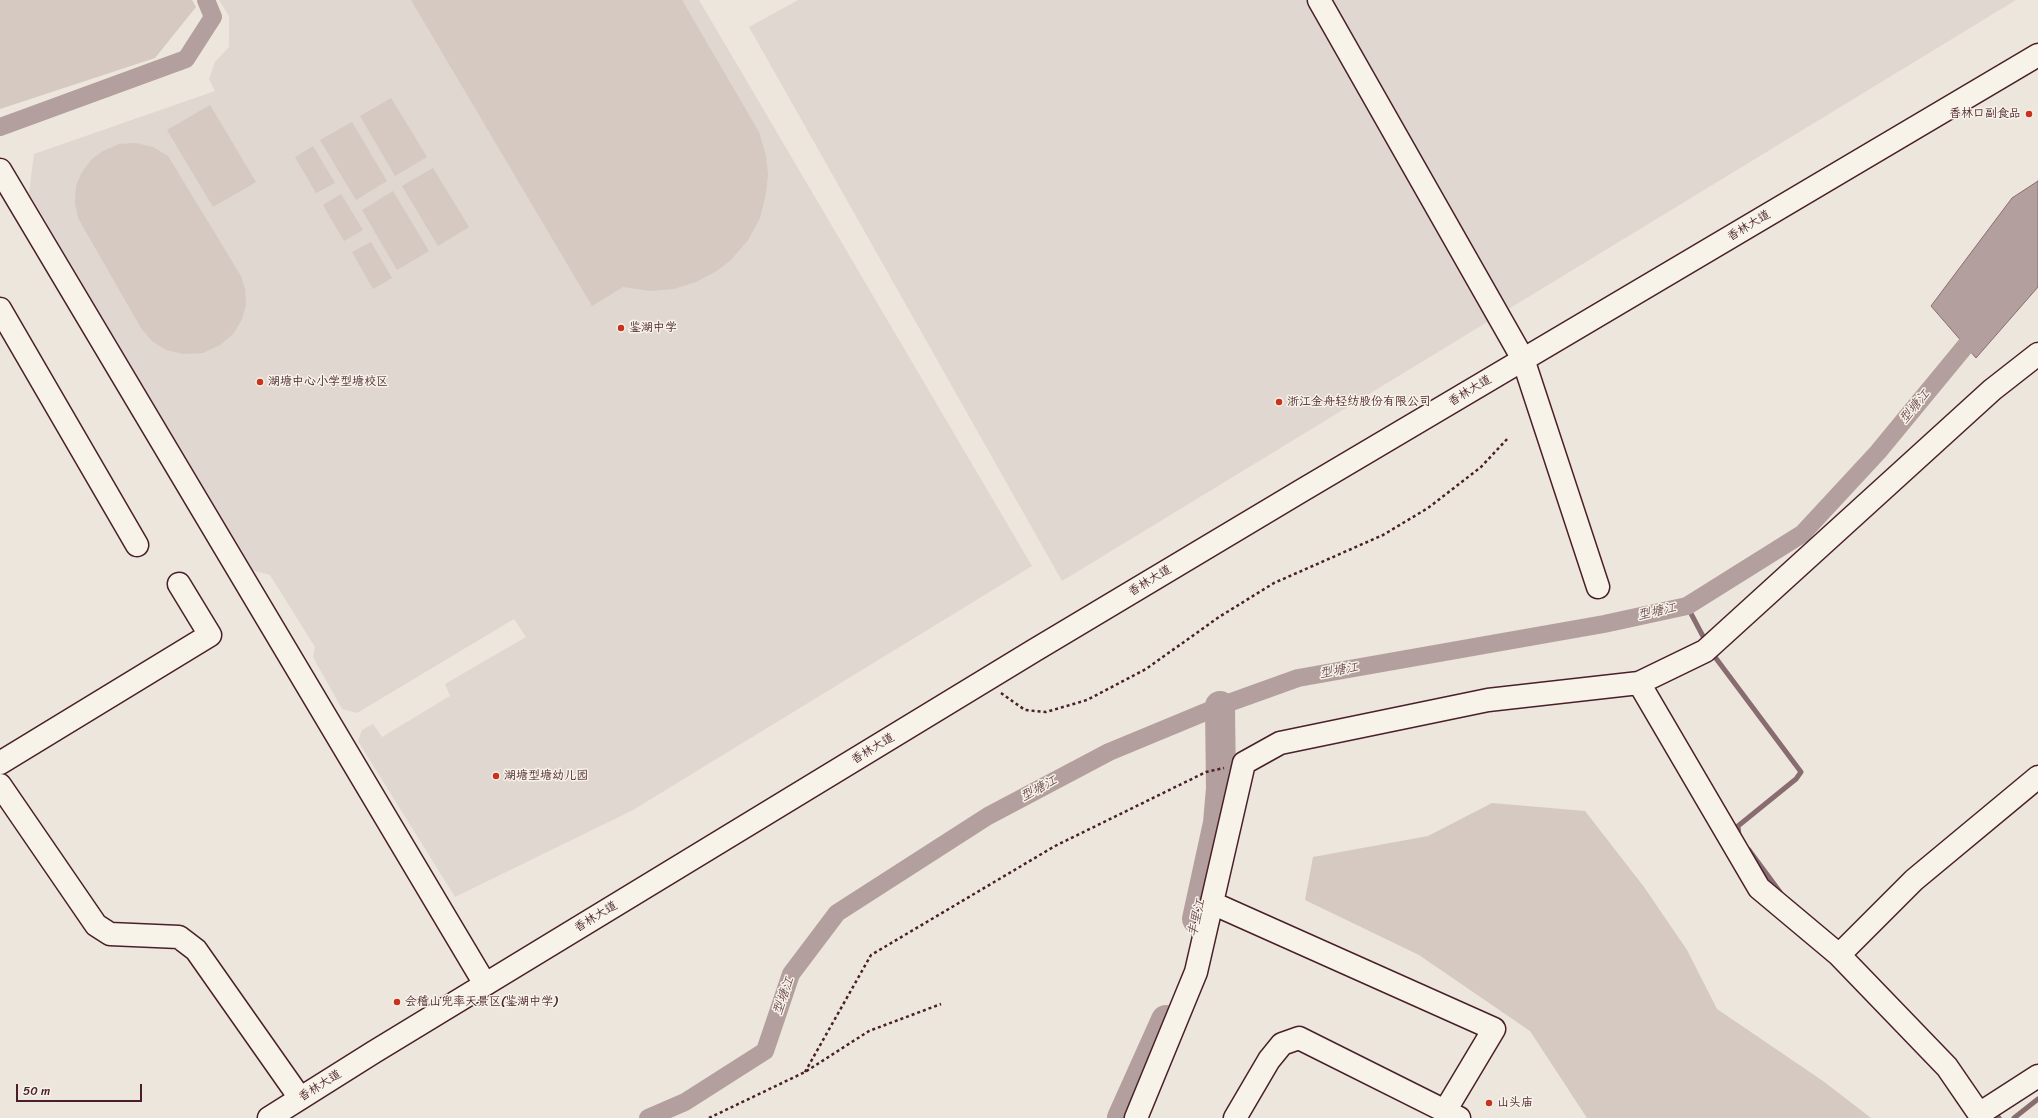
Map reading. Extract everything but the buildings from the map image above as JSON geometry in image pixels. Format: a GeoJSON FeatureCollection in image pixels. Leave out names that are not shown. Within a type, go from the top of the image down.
{"type":"FeatureCollection","features":[{"type":"Feature","properties":{"kind":"street"},"geometry":{"type":"LineString","coordinates":[[1319,0],[1523,359],[1598,587]]}},
{"type":"Feature","properties":{"kind":"street","name":"香林大道"},"geometry":{"type":"LineString","coordinates":[[269,1118],[485,984],[984,681],[1523,359],[2038,55]]}},
{"type":"Feature","properties":{"kind":"street"},"geometry":{"type":"LineString","coordinates":[[0,170],[485,984]]}},
{"type":"Feature","properties":{"kind":"street"},"geometry":{"type":"LineString","coordinates":[[0,309],[137,545]]}},
{"type":"Feature","properties":{"kind":"street"},"geometry":{"type":"LineString","coordinates":[[1136,1118],[1196,972],[1244,763],[1280,743],[1488,700],[1639,683],[1708,649],[1992,390],[2038,354]]}},
{"type":"Feature","properties":{"kind":"street"},"geometry":{"type":"LineString","coordinates":[[0,763],[210,635],[180,584]]}},
{"type":"Feature","properties":{"kind":"street"},"geometry":{"type":"LineString","coordinates":[[1639,683],[1759,888],[1845,950],[1986,1111],[2038,1076]]}},
{"type":"Feature","properties":{"kind":"street"},"geometry":{"type":"LineString","coordinates":[[1845,950],[1914,880],[2038,777]]}},
{"type":"Feature","properties":{"kind":"street"},"geometry":{"type":"LineString","coordinates":[[0,785],[96,925],[110,934],[180,937],[196,950],[300,1098]]}},
{"type":"Feature","properties":{"kind":"street"},"geometry":{"type":"LineString","coordinates":[[1212,903],[1494,1030],[1452,1114],[1299,1038],[1282,1044],[1269,1060],[1235,1118]]}},
{"type":"Feature","properties":{"kind":"path"},"geometry":{"type":"LineString","coordinates":[[984,681],[1025,710],[1046,712],[1087,700],[1146,669],[1219,617],[1274,582],[1383,535],[1428,508],[1482,467],[1509,437]]}},
{"type":"Feature","properties":{"kind":"path"},"geometry":{"type":"LineString","coordinates":[[805,1072],[870,955],[1055,846],[1206,772]]}},
{"type":"Feature","properties":{"kind":"path"},"geometry":{"type":"LineString","coordinates":[[708,1118],[805,1072],[869,1031],[942,1004]]}},
{"type":"Feature","properties":{"kind":"shaded area"},"geometry":{"type":"Polygon","coordinates":[[[0,0],[192,0],[196,7],[155,58],[0,109],[0,0]]]}},
{"type":"Feature","properties":{"kind":"shaded area","name":"鉴湖中学"},"geometry":{"type":"Polygon","coordinates":[[[219,0],[699,0],[1032,566],[633,810],[455,897],[358,741],[362,730],[373,724],[382,737],[450,696],[445,684],[526,637],[514,619],[357,713],[342,709],[313,657],[315,647],[270,575],[251,570],[29,193],[34,154],[215,91],[209,79],[215,62],[229,47],[229,16],[219,0]]]}},
{"type":"Feature","properties":{"kind":"shaded area"},"geometry":{"type":"Polygon","coordinates":[[[411,0],[682,0],[759,132],[766,156],[768,174],[766,194],[760,218],[748,240],[731,260],[715,272],[696,282],[674,289],[650,291],[623,287],[592,306],[411,0]]]}},
{"type":"Feature","properties":{"kind":"shaded area"},"geometry":{"type":"Polygon","coordinates":[[[798,0],[2016,0],[1062,581],[749,27],[798,0]]]}},
{"type":"Feature","properties":{"kind":"shaded area"},"geometry":{"type":"Polygon","coordinates":[[[391,98],[427,157],[395,176],[360,116],[391,98]]]}},
{"type":"Feature","properties":{"kind":"shaded area"},"geometry":{"type":"Polygon","coordinates":[[[210,105],[256,182],[213,207],[167,130],[210,105]]]}},
{"type":"Feature","properties":{"kind":"shaded area"},"geometry":{"type":"Polygon","coordinates":[[[352,122],[387,181],[356,200],[320,140],[352,122]]]}},
{"type":"Feature","properties":{"kind":"shaded area"},"geometry":{"type":"Polygon","coordinates":[[[136,143],[153,147],[168,156],[241,276],[245,289],[246,305],[242,319],[234,333],[220,345],[203,353],[183,354],[166,350],[152,341],[141,328],[78,218],[75,204],[76,186],[82,172],[92,159],[103,151],[119,144],[136,143]]]}},
{"type":"Feature","properties":{"kind":"shaded area"},"geometry":{"type":"Polygon","coordinates":[[[313,146],[335,183],[316,193],[295,157],[313,146]]]}},
{"type":"Feature","properties":{"kind":"shaded area"},"geometry":{"type":"Polygon","coordinates":[[[433,168],[469,227],[438,246],[402,186],[433,168]]]}},
{"type":"Feature","properties":{"kind":"shaded area"},"geometry":{"type":"Polygon","coordinates":[[[2038,181],[2038,287],[1976,358],[1931,306],[2012,198],[2038,181]]]}},
{"type":"Feature","properties":{"kind":"shaded area"},"geometry":{"type":"Polygon","coordinates":[[[393,191],[429,251],[397,270],[362,210],[393,191]]]}},
{"type":"Feature","properties":{"kind":"shaded area"},"geometry":{"type":"Polygon","coordinates":[[[341,194],[363,230],[344,241],[323,205],[341,194]]]}},
{"type":"Feature","properties":{"kind":"shaded area"},"geometry":{"type":"Polygon","coordinates":[[[371,242],[392,278],[373,289],[352,252],[371,242]]]}},
{"type":"Feature","properties":{"kind":"shaded area"},"geometry":{"type":"Polygon","coordinates":[[[1492,803],[1585,811],[1644,887],[1687,950],[1717,1009],[1823,1081],[1871,1118],[1587,1118],[1530,1031],[1419,955],[1305,900],[1313,857],[1428,836],[1492,803]]]}},
{"type":"Feature","properties":{"kind":"waterway"},"geometry":{"type":"LineString","coordinates":[[0,127],[186,59],[213,17],[206,0]]}},
{"type":"Feature","properties":{"kind":"waterway","name":"型塘江"},"geometry":{"type":"LineString","coordinates":[[648,1118],[685,1102],[765,1051],[791,974],[837,913],[988,816],[1109,752],[1220,706],[1298,678],[1604,624],[1687,606],[1802,534],[1878,452],[1981,327]]}},
{"type":"Feature","properties":{"kind":"waterway"},"geometry":{"type":"LineString","coordinates":[[1687,606],[1706,642]]}},
{"type":"Feature","properties":{"kind":"waterway"},"geometry":{"type":"LineString","coordinates":[[1712,653],[1801,772],[1796,779],[1738,826],[1739,836]]}},
{"type":"Feature","properties":{"kind":"waterway","name":"丰里江"},"geometry":{"type":"LineString","coordinates":[[1197,919],[1218,823],[1221,788],[1220,706]]}},
{"type":"Feature","properties":{"kind":"waterway"},"geometry":{"type":"LineString","coordinates":[[1749,850],[1780,892]]}},
{"type":"Feature","properties":{"kind":"waterway","name":"丰里江"},"geometry":{"type":"LineString","coordinates":[[1122,1118],[1166,1020]]}},
{"type":"Feature","properties":{"kind":"waterway"},"geometry":{"type":"LineString","coordinates":[[2014,1118],[2038,1099]]}},
{"type":"Feature","properties":{"kind":"waterway"},"geometry":{"type":"LineString","coordinates":[[1993,1111],[1999,1118]]}},
{"type":"Feature","properties":{"kind":"place","name":"香林口副食品"},"geometry":{"type":"Point","coordinates":[2029,114]}},
{"type":"Feature","properties":{"kind":"place","name":"鉴湖中学"},"geometry":{"type":"Point","coordinates":[621,328]}},
{"type":"Feature","properties":{"kind":"place","name":"湖塘中心小学型塘校区"},"geometry":{"type":"Point","coordinates":[260,382]}},
{"type":"Feature","properties":{"kind":"place","name":"浙江金舟轻纺股份有限公司"},"geometry":{"type":"Point","coordinates":[1279,402]}},
{"type":"Feature","properties":{"kind":"place","name":"湖塘型塘幼儿园"},"geometry":{"type":"Point","coordinates":[496,776]}},
{"type":"Feature","properties":{"kind":"place","name":"会稽山兜率天景区(鉴湖中学)"},"geometry":{"type":"Point","coordinates":[397,1002]}},
{"type":"Feature","properties":{"kind":"place","name":"山头庙"},"geometry":{"type":"Point","coordinates":[1489,1103]}}]}
